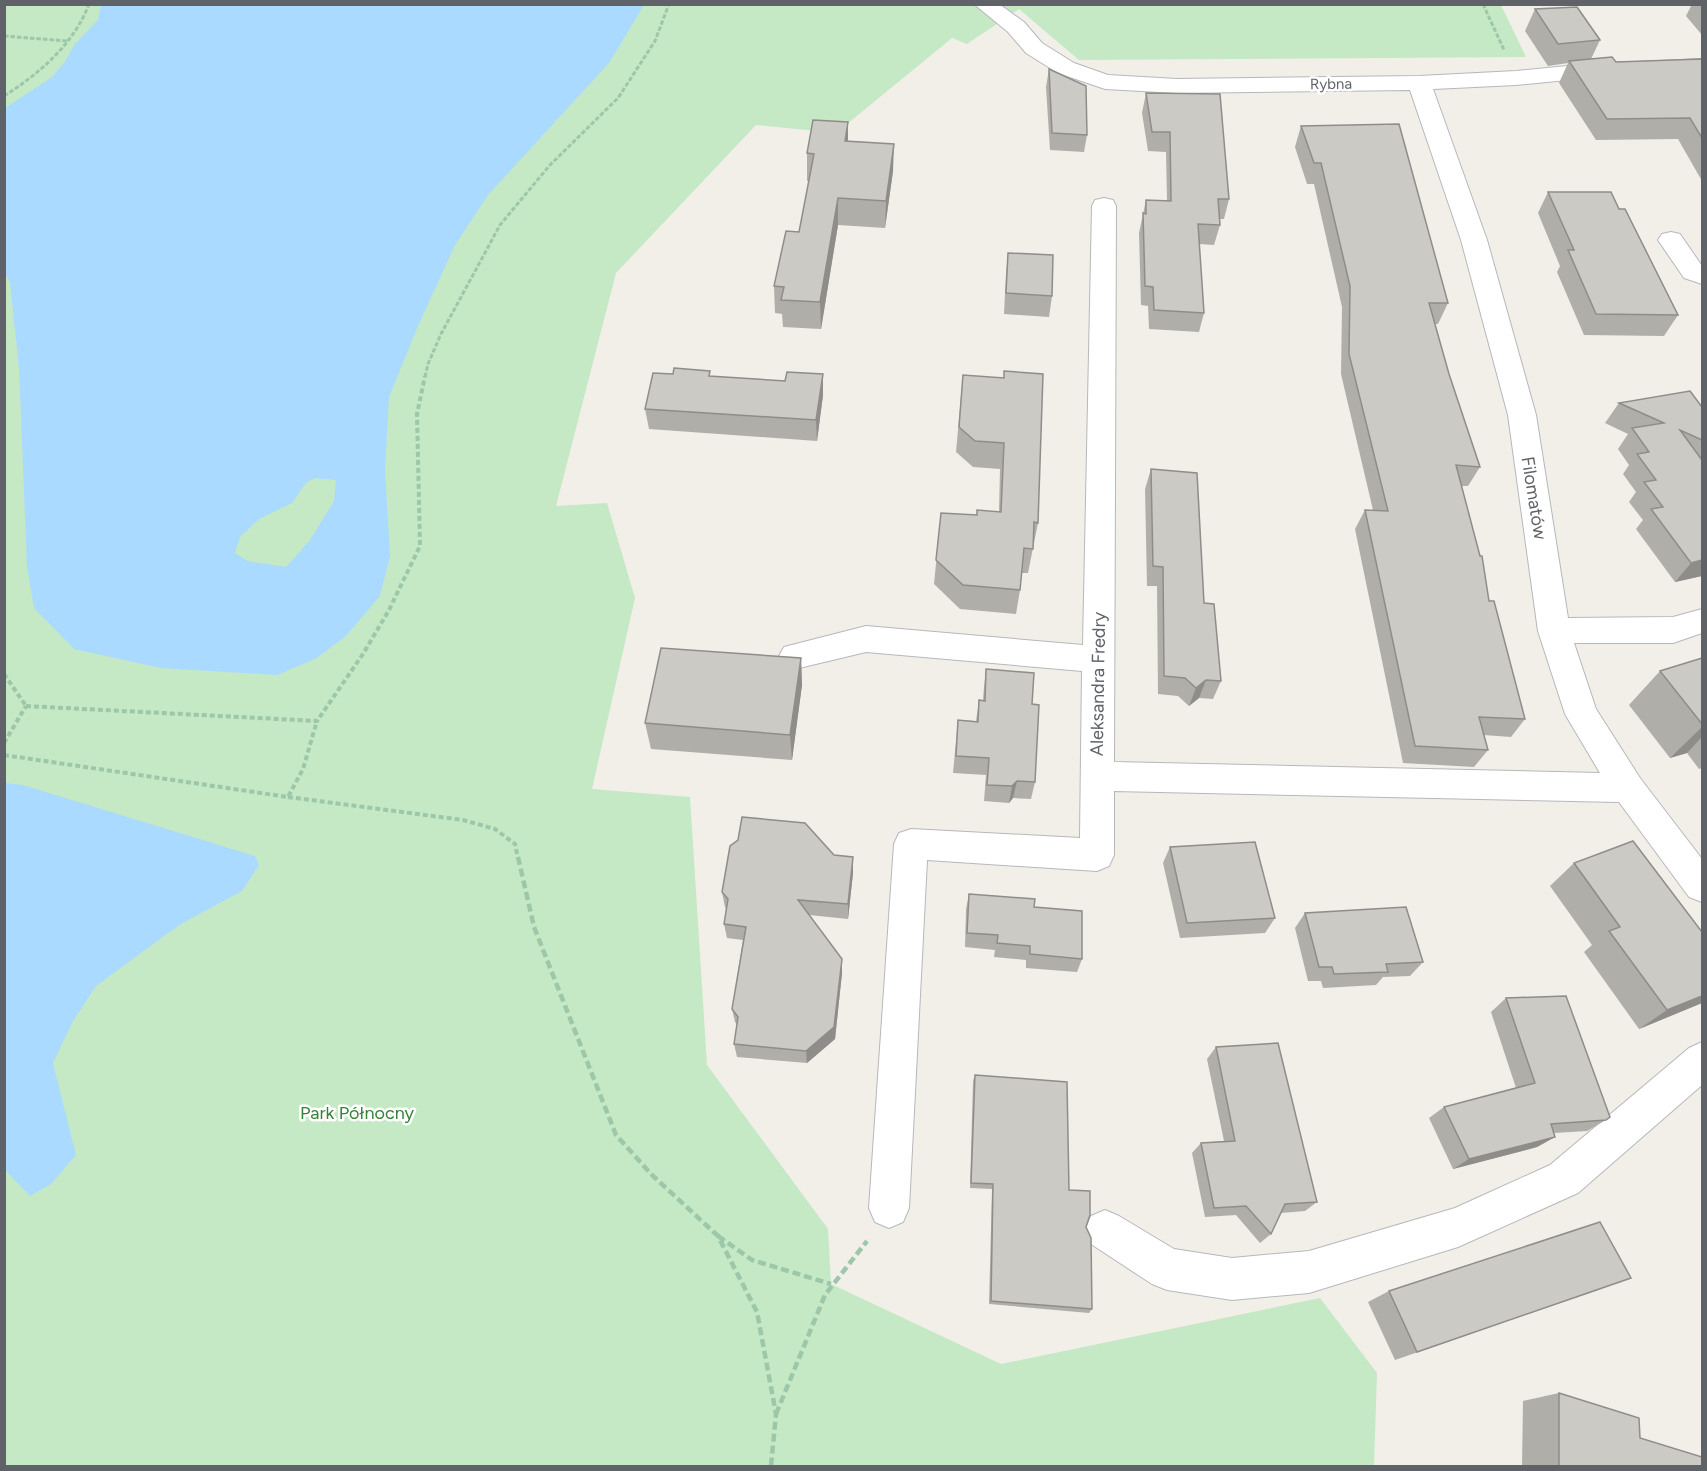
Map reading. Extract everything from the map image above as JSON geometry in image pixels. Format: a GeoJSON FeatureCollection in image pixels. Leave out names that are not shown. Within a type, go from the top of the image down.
{"type":"FeatureCollection","features":[{"type":"Feature","properties":{"kind":"street","name":"Rybna"},"geometry":{"type":"LineString","coordinates":[[984,4],[1016,27],[1034,48],[1066,68],[1105,82],[1177,86],[1419,83],[1516,78],[1633,66]]}},
{"type":"Feature","properties":{"kind":"street","name":"Filomatów"},"geometry":{"type":"LineString","coordinates":[[1419,83],[1474,240],[1522,415],[1554,631],[1581,714],[1628,788],[1702,886]]}},
{"type":"Feature","properties":{"kind":"street","name":"Aleksandra Fredry"},"geometry":{"type":"LineString","coordinates":[[1104,206],[1097,776],[1628,788]]}},
{"type":"Feature","properties":{"kind":"street"},"geometry":{"type":"LineString","coordinates":[[1671,240],[1693,272],[1702,276]]}},
{"type":"Feature","properties":{"kind":"street"},"geometry":{"type":"LineString","coordinates":[[1554,631],[1673,630],[1702,621]]}},
{"type":"Feature","properties":{"kind":"street"},"geometry":{"type":"LineString","coordinates":[[795,656],[866,639],[1098,658]]}},
{"type":"Feature","properties":{"kind":"street"},"geometry":{"type":"LineString","coordinates":[[889,1208],[911,844],[1096,855],[1097,776]]}},
{"type":"Feature","properties":{"kind":"street"},"geometry":{"type":"LineString","coordinates":[[1106,1230],[1167,1269],[1232,1279],[1309,1272],[1458,1227],[1564,1179],[1702,1061]]}},
{"type":"Feature","properties":{"kind":"path"},"geometry":{"type":"LineString","coordinates":[[4,96],[23,86],[67,41],[87,13],[89,4]]}},
{"type":"Feature","properties":{"kind":"path"},"geometry":{"type":"LineString","coordinates":[[288,797],[303,770],[317,722],[384,619],[420,546],[417,414],[428,364],[445,325],[500,225],[550,165],[618,98],[655,41],[669,4]]}},
{"type":"Feature","properties":{"kind":"path"},"geometry":{"type":"LineString","coordinates":[[1483,4],[1516,78]]}},
{"type":"Feature","properties":{"kind":"path"},"geometry":{"type":"LineString","coordinates":[[4,36],[67,41]]}},
{"type":"Feature","properties":{"kind":"path"},"geometry":{"type":"LineString","coordinates":[[4,674],[26,706]]}},
{"type":"Feature","properties":{"kind":"path"},"geometry":{"type":"LineString","coordinates":[[26,706],[317,722]]}},
{"type":"Feature","properties":{"kind":"path"},"geometry":{"type":"LineString","coordinates":[[4,743],[26,706]]}},
{"type":"Feature","properties":{"kind":"path"},"geometry":{"type":"LineString","coordinates":[[4,755],[463,820],[495,829],[515,844],[534,927],[616,1135],[652,1175],[718,1236],[752,1260],[831,1284]]}},
{"type":"Feature","properties":{"kind":"path"},"geometry":{"type":"LineString","coordinates":[[776,1414],[825,1295],[889,1208]]}},
{"type":"Feature","properties":{"kind":"path"},"geometry":{"type":"LineString","coordinates":[[718,1236],[756,1312],[776,1414],[771,1467]]}},
{"type":"Feature","properties":{"kind":"green space","name":"Park Północny"},"geometry":{"type":"Polygon","coordinates":[[[5,5],[1501,5],[1526,57],[1079,60],[1019,9],[967,44],[952,38],[836,133],[756,125],[616,273],[556,506],[607,503],[635,598],[592,789],[690,797],[707,1065],[828,1229],[831,1284],[1001,1364],[1320,1298],[1377,1373],[1374,1466],[5,1466],[5,5]]]}},
{"type":"Feature","properties":{"kind":"water"},"geometry":{"type":"Polygon","coordinates":[[[101,5],[644,5],[609,63],[488,195],[455,245],[418,326],[389,397],[385,471],[390,556],[380,596],[345,637],[315,659],[277,675],[161,668],[74,649],[34,608],[27,566],[19,368],[10,283],[5,273],[5,108],[52,77],[64,63],[75,44],[98,20],[101,5]],[[315,478],[306,483],[292,503],[259,519],[240,537],[235,553],[248,561],[286,567],[310,540],[334,501],[336,480],[315,478]]]}},
{"type":"Feature","properties":{"kind":"water"},"geometry":{"type":"Polygon","coordinates":[[[5,783],[23,785],[255,856],[259,865],[242,891],[179,925],[96,986],[73,1021],[53,1063],[76,1155],[51,1184],[30,1196],[5,1170],[5,783]]]}},
{"type":"Feature","properties":{"kind":"building"},"geometry":{"type":"Polygon","coordinates":[[[1577,7],[1600,40],[1558,44],[1535,9],[1577,7]]]}},
{"type":"Feature","properties":{"kind":"building"},"geometry":{"type":"Polygon","coordinates":[[[1612,57],[1616,62],[1702,59],[1702,138],[1690,118],[1607,119],[1569,61],[1612,57]]]}},
{"type":"Feature","properties":{"kind":"building"},"geometry":{"type":"Polygon","coordinates":[[[1049,69],[1086,86],[1087,135],[1052,133],[1049,69]]]}},
{"type":"Feature","properties":{"kind":"building"},"geometry":{"type":"Polygon","coordinates":[[[1146,93],[1220,94],[1229,199],[1218,199],[1220,225],[1198,224],[1204,313],[1154,310],[1153,287],[1145,286],[1143,213],[1146,214],[1146,200],[1171,201],[1170,132],[1152,132],[1146,93]]]}},
{"type":"Feature","properties":{"kind":"building"},"geometry":{"type":"Polygon","coordinates":[[[813,120],[848,122],[845,141],[894,144],[886,201],[838,198],[820,302],[781,300],[784,287],[774,286],[786,231],[799,232],[814,154],[807,153],[813,120]]]}},
{"type":"Feature","properties":{"kind":"building"},"geometry":{"type":"Polygon","coordinates":[[[1399,124],[1448,303],[1429,303],[1449,374],[1480,467],[1456,465],[1480,556],[1482,556],[1489,601],[1494,601],[1525,719],[1479,717],[1488,750],[1415,746],[1365,510],[1388,511],[1349,354],[1350,286],[1321,163],[1314,163],[1301,126],[1399,124]]]}},
{"type":"Feature","properties":{"kind":"building"},"geometry":{"type":"Polygon","coordinates":[[[1548,192],[1611,192],[1619,209],[1625,209],[1678,315],[1596,314],[1568,250],[1574,250],[1548,192]]]}},
{"type":"Feature","properties":{"kind":"building"},"geometry":{"type":"Polygon","coordinates":[[[1008,253],[1053,255],[1052,296],[1006,293],[1008,253]]]}},
{"type":"Feature","properties":{"kind":"building"},"geometry":{"type":"Polygon","coordinates":[[[674,368],[710,371],[709,376],[785,381],[787,372],[823,374],[816,420],[645,409],[653,373],[673,374],[674,368]]]}},
{"type":"Feature","properties":{"kind":"building"},"geometry":{"type":"Polygon","coordinates":[[[1004,371],[1043,374],[1038,523],[1034,522],[1033,549],[1024,548],[1020,590],[963,585],[936,560],[941,513],[977,515],[977,510],[1001,512],[1004,443],[975,441],[959,427],[963,375],[1004,378],[1004,371]]]}},
{"type":"Feature","properties":{"kind":"building"},"geometry":{"type":"Polygon","coordinates":[[[1690,391],[1702,407],[1702,440],[1680,430],[1702,460],[1702,560],[1691,563],[1651,509],[1663,507],[1644,482],[1656,480],[1637,454],[1649,452],[1632,428],[1664,423],[1619,403],[1690,391]]]}},
{"type":"Feature","properties":{"kind":"building"},"geometry":{"type":"Polygon","coordinates":[[[1151,469],[1197,473],[1204,603],[1214,604],[1221,681],[1206,680],[1196,688],[1185,678],[1164,676],[1163,567],[1153,566],[1151,469]]]}},
{"type":"Feature","properties":{"kind":"building"},"geometry":{"type":"Polygon","coordinates":[[[661,648],[801,658],[790,735],[645,723],[661,648]]]}},
{"type":"Feature","properties":{"kind":"building"},"geometry":{"type":"Polygon","coordinates":[[[1702,658],[1702,724],[1660,671],[1702,658]]]}},
{"type":"Feature","properties":{"kind":"building"},"geometry":{"type":"Polygon","coordinates":[[[986,669],[1034,673],[1032,704],[1039,705],[1035,782],[1017,781],[1012,786],[987,785],[989,758],[956,756],[958,720],[978,722],[979,700],[985,701],[986,669]]]}},
{"type":"Feature","properties":{"kind":"building"},"geometry":{"type":"Polygon","coordinates":[[[742,817],[805,823],[834,855],[853,857],[848,904],[798,900],[842,959],[834,1027],[806,1051],[734,1044],[738,1017],[732,1009],[746,927],[724,924],[728,899],[722,892],[730,846],[738,840],[742,817]]]}},
{"type":"Feature","properties":{"kind":"building"},"geometry":{"type":"Polygon","coordinates":[[[1633,841],[1702,932],[1702,996],[1667,1010],[1609,931],[1620,927],[1574,863],[1633,841]]]}},
{"type":"Feature","properties":{"kind":"building"},"geometry":{"type":"Polygon","coordinates":[[[1255,842],[1275,918],[1187,923],[1170,847],[1255,842]]]}},
{"type":"Feature","properties":{"kind":"building"},"geometry":{"type":"Polygon","coordinates":[[[969,894],[1035,899],[1034,907],[1082,911],[1082,959],[1030,954],[1030,946],[997,943],[998,935],[967,933],[969,894]]]}},
{"type":"Feature","properties":{"kind":"building"},"geometry":{"type":"Polygon","coordinates":[[[1406,907],[1423,962],[1386,964],[1388,972],[1334,974],[1332,967],[1319,967],[1305,913],[1406,907]]]}},
{"type":"Feature","properties":{"kind":"building"},"geometry":{"type":"Polygon","coordinates":[[[1566,996],[1610,1117],[1606,1120],[1551,1124],[1555,1137],[1469,1159],[1444,1107],[1535,1083],[1506,998],[1566,996]]]}},
{"type":"Feature","properties":{"kind":"building"},"geometry":{"type":"Polygon","coordinates":[[[1278,1043],[1317,1202],[1285,1204],[1271,1234],[1246,1206],[1214,1208],[1201,1143],[1235,1141],[1216,1047],[1278,1043]]]}},
{"type":"Feature","properties":{"kind":"building"},"geometry":{"type":"Polygon","coordinates":[[[975,1075],[1067,1082],[1069,1190],[1090,1191],[1090,1215],[1086,1227],[1091,1238],[1092,1309],[991,1301],[993,1184],[971,1183],[975,1075]]]}},
{"type":"Feature","properties":{"kind":"building"},"geometry":{"type":"Polygon","coordinates":[[[1600,1222],[1631,1278],[1417,1352],[1389,1291],[1600,1222]]]}},
{"type":"Feature","properties":{"kind":"building"},"geometry":{"type":"Polygon","coordinates":[[[1559,1393],[1639,1418],[1640,1438],[1702,1457],[1702,1467],[1559,1467],[1559,1393]]]}}]}
